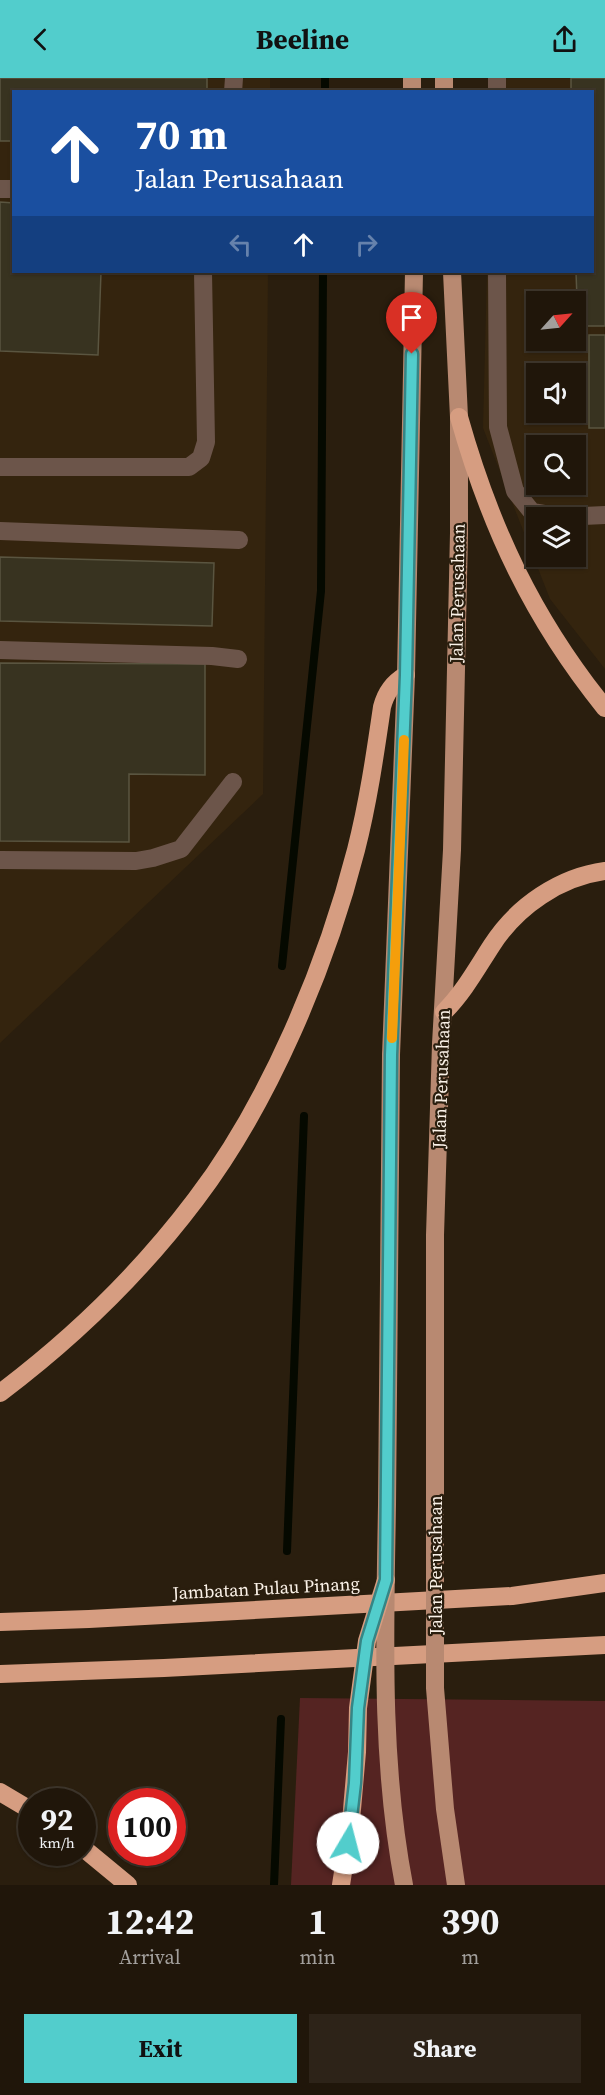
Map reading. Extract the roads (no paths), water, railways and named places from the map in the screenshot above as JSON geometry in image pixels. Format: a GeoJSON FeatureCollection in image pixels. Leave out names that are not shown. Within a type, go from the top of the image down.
{"type":"FeatureCollection","features":[{"type":"Feature","properties":{"kind":"highway"},"geometry":{"type":"LineString","coordinates":[[459,417],[474,471],[490,513],[528,594],[572,665],[605,708]]}},
{"type":"Feature","properties":{"kind":"highway"},"geometry":{"type":"LineString","coordinates":[[0,1393],[42,1361],[72,1334],[145,1259],[197,1198],[248,1119],[287,1045],[333,927],[346,888],[363,817],[382,707],[392,686],[406,675]]}},
{"type":"Feature","properties":{"kind":"highway"},"geometry":{"type":"LineString","coordinates":[[444,1012],[466,987],[506,926],[521,912],[557,886],[591,873],[605,871]]}},
{"type":"Feature","properties":{"kind":"highway"},"geometry":{"type":"LineString","coordinates":[[341,1885],[351,1821],[358,1708],[367,1641],[386,1580]]}},
{"type":"Feature","properties":{"kind":"highway","name":"Jambatan Pulau Pinang"},"geometry":{"type":"LineString","coordinates":[[0,1622],[512,1596],[605,1583]]}},
{"type":"Feature","properties":{"kind":"highway"},"geometry":{"type":"LineString","coordinates":[[0,1674],[164,1668],[605,1645]]}},
{"type":"Feature","properties":{"kind":"highway"},"geometry":{"type":"LineString","coordinates":[[0,1792],[18,1803]]}},
{"type":"Feature","properties":{"kind":"highway"},"geometry":{"type":"LineString","coordinates":[[96,1859],[128,1885]]}},
{"type":"Feature","properties":{"kind":"main road"},"geometry":{"type":"LineString","coordinates":[[404,1885],[388,1757],[386,1580],[391,1055],[406,675],[414,273]]}},
{"type":"Feature","properties":{"kind":"main road","name":"Jalan Perusahaan"},"geometry":{"type":"LineString","coordinates":[[452,273],[459,417],[459,533],[452,850],[441,1044],[435,1235],[435,1688],[445,1809],[456,1885]]}},
{"type":"Feature","properties":{"kind":"lane"},"geometry":{"type":"LineString","coordinates":[[0,467],[189,467],[201,458],[206,442],[203,273]]}},
{"type":"Feature","properties":{"kind":"lane"},"geometry":{"type":"LineString","coordinates":[[497,273],[498,427],[515,491],[532,512],[562,518],[605,515]]}},
{"type":"Feature","properties":{"kind":"lane"},"geometry":{"type":"LineString","coordinates":[[0,531],[239,540]]}},
{"type":"Feature","properties":{"kind":"lane"},"geometry":{"type":"LineString","coordinates":[[0,650],[213,656],[238,659]]}},
{"type":"Feature","properties":{"kind":"lane"},"geometry":{"type":"LineString","coordinates":[[0,860],[136,861],[181,849],[233,782]]}},
{"type":"Feature","properties":{"kind":"waterway"},"geometry":{"type":"LineString","coordinates":[[325,78],[325,90]]}},
{"type":"Feature","properties":{"kind":"waterway"},"geometry":{"type":"LineString","coordinates":[[282,966],[321,591],[323,273]]}},
{"type":"Feature","properties":{"kind":"waterway"},"geometry":{"type":"LineString","coordinates":[[287,1551],[304,1116]]}},
{"type":"Feature","properties":{"kind":"waterway"},"geometry":{"type":"LineString","coordinates":[[274,1885],[281,1719]]}}]}
